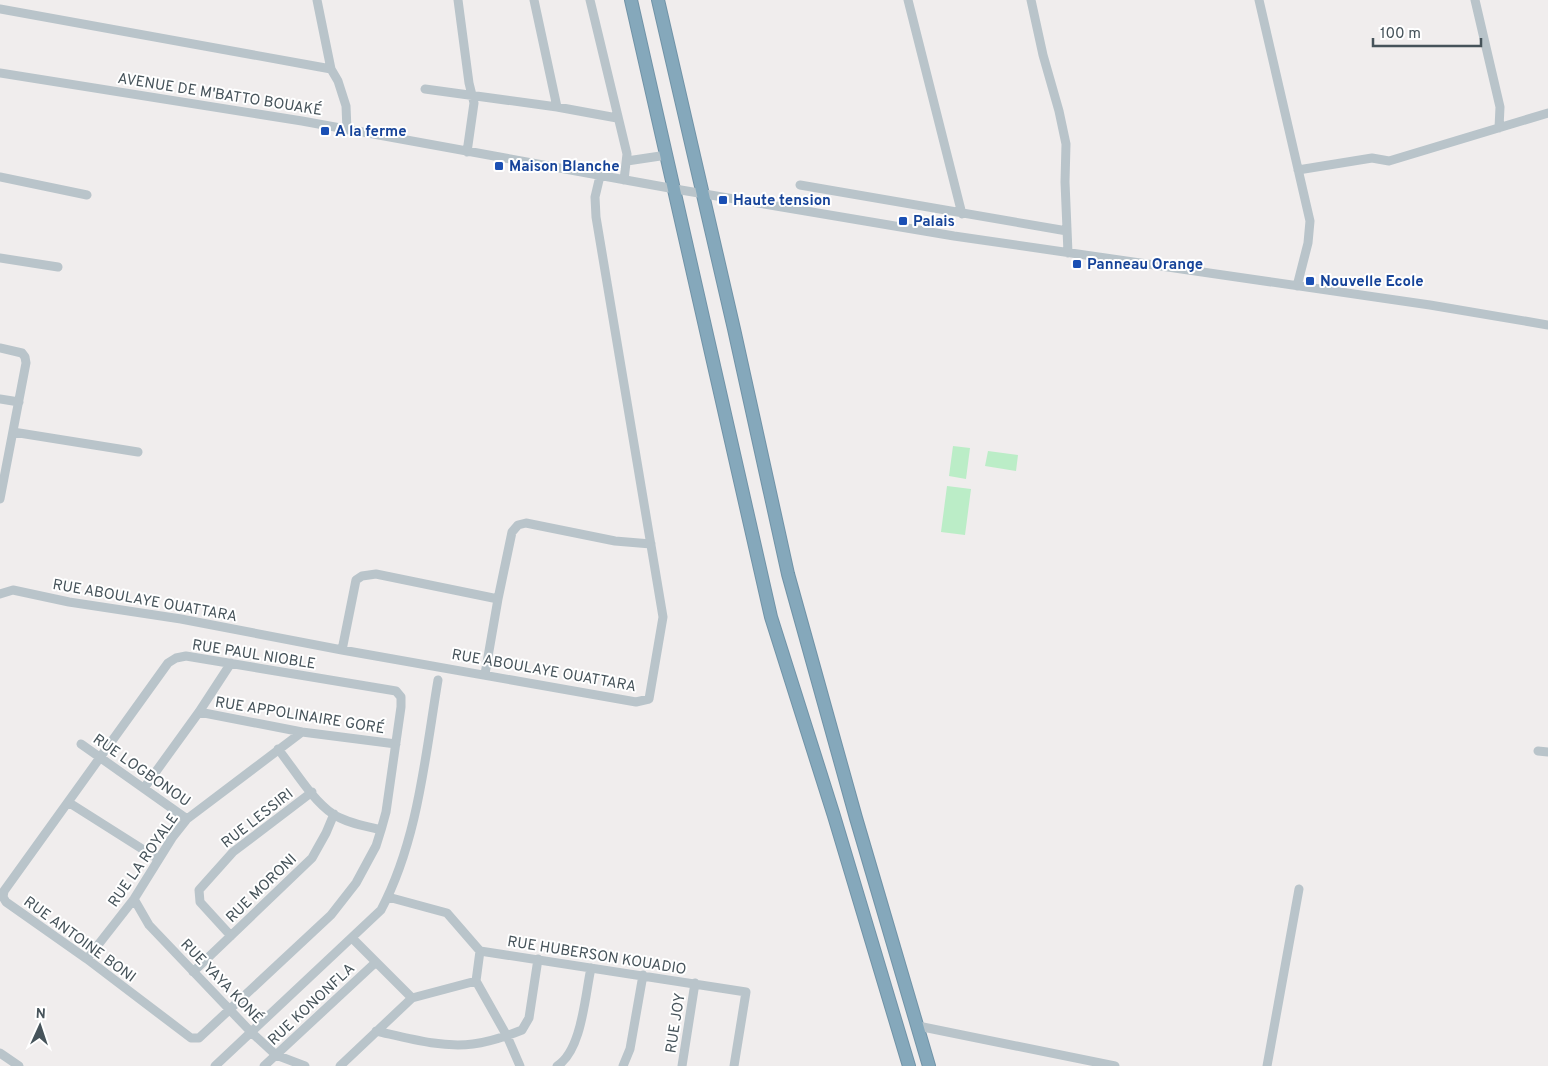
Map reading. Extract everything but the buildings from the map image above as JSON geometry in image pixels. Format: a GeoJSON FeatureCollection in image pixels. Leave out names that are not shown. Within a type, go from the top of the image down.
{"type":"FeatureCollection","features":[{"type":"Feature","properties":{"kind":"highway"},"geometry":{"type":"LineString","coordinates":[[631,0],[771,617],[837,824],[909,1066]]}},
{"type":"Feature","properties":{"kind":"highway"},"geometry":{"type":"LineString","coordinates":[[658,0],[788,574],[856,818],[929,1066]]}},
{"type":"Feature","properties":{"kind":"street"},"geometry":{"type":"LineString","coordinates":[[317,0],[331,69],[338,81],[346,106],[348,130]]}},
{"type":"Feature","properties":{"kind":"street"},"geometry":{"type":"LineString","coordinates":[[458,0],[474,103],[467,152]]}},
{"type":"Feature","properties":{"kind":"street"},"geometry":{"type":"LineString","coordinates":[[534,0],[557,107]]}},
{"type":"Feature","properties":{"kind":"street"},"geometry":{"type":"LineString","coordinates":[[590,0],[627,154],[624,180]]}},
{"type":"Feature","properties":{"kind":"street"},"geometry":{"type":"LineString","coordinates":[[908,0],[962,214]]}},
{"type":"Feature","properties":{"kind":"street"},"geometry":{"type":"LineString","coordinates":[[1031,0],[1066,144],[1065,182],[1068,253]]}},
{"type":"Feature","properties":{"kind":"street"},"geometry":{"type":"LineString","coordinates":[[1259,0],[1310,221],[1308,243],[1297,286]]}},
{"type":"Feature","properties":{"kind":"street"},"geometry":{"type":"LineString","coordinates":[[1475,0],[1500,107],[1499,128]]}},
{"type":"Feature","properties":{"kind":"street"},"geometry":{"type":"LineString","coordinates":[[0,9],[331,69]]}},
{"type":"Feature","properties":{"kind":"street","name":"AVENUE DE M'BATTO BOUAKÉ"},"geometry":{"type":"LineString","coordinates":[[0,73],[302,121],[600,176],[945,235],[1430,305],[1548,325]]}},
{"type":"Feature","properties":{"kind":"street"},"geometry":{"type":"LineString","coordinates":[[425,89],[557,107],[618,118]]}},
{"type":"Feature","properties":{"kind":"street"},"geometry":{"type":"LineString","coordinates":[[1298,170],[1372,158],[1388,161],[1548,113]]}},
{"type":"Feature","properties":{"kind":"street"},"geometry":{"type":"LineString","coordinates":[[627,161],[667,154]]}},
{"type":"Feature","properties":{"kind":"street","name":"RUE ABOULAYE OUATTARA"},"geometry":{"type":"LineString","coordinates":[[0,594],[13,590],[69,602],[181,619],[342,650],[636,702],[650,699],[663,617],[596,217],[594,197],[600,176]]}},
{"type":"Feature","properties":{"kind":"street"},"geometry":{"type":"LineString","coordinates":[[0,177],[88,194]]}},
{"type":"Feature","properties":{"kind":"street"},"geometry":{"type":"LineString","coordinates":[[800,185],[1067,231]]}},
{"type":"Feature","properties":{"kind":"street"},"geometry":{"type":"LineString","coordinates":[[0,258],[58,267]]}},
{"type":"Feature","properties":{"kind":"street"},"geometry":{"type":"LineString","coordinates":[[0,348],[22,352],[26,363],[0,499]]}},
{"type":"Feature","properties":{"kind":"street"},"geometry":{"type":"LineString","coordinates":[[0,399],[19,402]]}},
{"type":"Feature","properties":{"kind":"street"},"geometry":{"type":"LineString","coordinates":[[13,432],[138,452]]}},
{"type":"Feature","properties":{"kind":"street"},"geometry":{"type":"LineString","coordinates":[[485,674],[512,532],[518,525],[526,523],[615,541],[652,544]]}},
{"type":"Feature","properties":{"kind":"street"},"geometry":{"type":"LineString","coordinates":[[342,650],[356,580],[362,576],[376,574],[498,599]]}},
{"type":"Feature","properties":{"kind":"street","name":"RUE PAUL NIOBLE"},"geometry":{"type":"LineString","coordinates":[[101,757],[168,663],[176,658],[186,656],[396,691],[401,698],[402,707],[396,744]]}},
{"type":"Feature","properties":{"kind":"street"},"geometry":{"type":"LineString","coordinates":[[144,788],[200,712],[231,663]]}},
{"type":"Feature","properties":{"kind":"street"},"geometry":{"type":"LineString","coordinates":[[215,1066],[381,910],[393,887],[411,835],[438,680]]}},
{"type":"Feature","properties":{"kind":"street","name":"RUE APPOLINAIRE GORÉ"},"geometry":{"type":"LineString","coordinates":[[200,712],[302,732],[396,744]]}},
{"type":"Feature","properties":{"kind":"street","name":"RUE LA ROYALE"},"geometry":{"type":"LineString","coordinates":[[88,959],[134,899],[158,859],[187,819],[302,732]]}},
{"type":"Feature","properties":{"kind":"street","name":"RUE LOGBONOU"},"geometry":{"type":"LineString","coordinates":[[81,744],[187,819]]}},
{"type":"Feature","properties":{"kind":"street","name":"RUE ANTOINE BONI"},"geometry":{"type":"LineString","coordinates":[[101,757],[4,891],[3,897],[6,902],[88,959],[191,1038],[199,1038],[331,915],[356,883],[376,846],[381,830],[386,812],[396,744]]}},
{"type":"Feature","properties":{"kind":"street"},"geometry":{"type":"LineString","coordinates":[[278,749],[312,792],[334,814],[381,830]]}},
{"type":"Feature","properties":{"kind":"street"},"geometry":{"type":"LineString","coordinates":[[1538,751],[1548,752]]}},
{"type":"Feature","properties":{"kind":"street","name":"RUE LESSIRI"},"geometry":{"type":"LineString","coordinates":[[231,936],[200,902],[199,890],[233,852],[312,792]]}},
{"type":"Feature","properties":{"kind":"street"},"geometry":{"type":"LineString","coordinates":[[68,802],[158,859]]}},
{"type":"Feature","properties":{"kind":"street","name":"RUE MORONI"},"geometry":{"type":"LineString","coordinates":[[193,972],[312,858],[334,814]]}},
{"type":"Feature","properties":{"kind":"street"},"geometry":{"type":"LineString","coordinates":[[1266,1066],[1300,889]]}},
{"type":"Feature","properties":{"kind":"street"},"geometry":{"type":"LineString","coordinates":[[388,897],[447,914],[480,951],[476,981],[507,1036],[520,1066]]}},
{"type":"Feature","properties":{"kind":"street","name":"RUE YAYA KONÉ"},"geometry":{"type":"LineString","coordinates":[[134,899],[149,925],[252,1032],[276,1055],[305,1066]]}},
{"type":"Feature","properties":{"kind":"street"},"geometry":{"type":"LineString","coordinates":[[352,938],[412,998]]}},
{"type":"Feature","properties":{"kind":"street","name":"RUE HUBERSON KOUADIO"},"geometry":{"type":"LineString","coordinates":[[480,951],[746,992],[734,1066]]}},
{"type":"Feature","properties":{"kind":"street"},"geometry":{"type":"LineString","coordinates":[[376,1031],[451,1045],[473,1044],[507,1036],[522,1030],[529,1018],[538,959]]}},
{"type":"Feature","properties":{"kind":"street","name":"RUE KONONFLA"},"geometry":{"type":"LineString","coordinates":[[264,1066],[376,962]]}},
{"type":"Feature","properties":{"kind":"street"},"geometry":{"type":"LineString","coordinates":[[557,1066],[564,1062],[578,1037],[591,968]]}},
{"type":"Feature","properties":{"kind":"street"},"geometry":{"type":"LineString","coordinates":[[623,1066],[630,1049],[643,975]]}},
{"type":"Feature","properties":{"kind":"street"},"geometry":{"type":"LineString","coordinates":[[340,1066],[412,998],[476,981]]}},
{"type":"Feature","properties":{"kind":"street","name":"RUE JOY"},"geometry":{"type":"LineString","coordinates":[[682,1066],[695,984]]}},
{"type":"Feature","properties":{"kind":"street"},"geometry":{"type":"LineString","coordinates":[[918,1026],[1115,1066]]}},
{"type":"Feature","properties":{"kind":"street"},"geometry":{"type":"LineString","coordinates":[[0,1053],[19,1066]]}},
{"type":"Feature","properties":{"kind":"green space"},"geometry":{"type":"Polygon","coordinates":[[[953,446],[970,448],[966,479],[949,476],[953,446]]]}},
{"type":"Feature","properties":{"kind":"green space"},"geometry":{"type":"Polygon","coordinates":[[[988,451],[1018,455],[1016,471],[985,466],[988,451]]]}},
{"type":"Feature","properties":{"kind":"green space"},"geometry":{"type":"Polygon","coordinates":[[[947,486],[971,489],[965,535],[941,532],[947,486]]]}},
{"type":"Feature","properties":{"kind":"place","name":"A la ferme"},"geometry":{"type":"Point","coordinates":[325,131]}},
{"type":"Feature","properties":{"kind":"place","name":"Maison Blanche"},"geometry":{"type":"Point","coordinates":[499,166]}},
{"type":"Feature","properties":{"kind":"place","name":"Haute tension"},"geometry":{"type":"Point","coordinates":[723,200]}},
{"type":"Feature","properties":{"kind":"place","name":"Palais"},"geometry":{"type":"Point","coordinates":[903,221]}},
{"type":"Feature","properties":{"kind":"place","name":"Panneau Orange"},"geometry":{"type":"Point","coordinates":[1077,264]}},
{"type":"Feature","properties":{"kind":"place","name":"Nouvelle Ecole"},"geometry":{"type":"Point","coordinates":[1310,281]}}]}
